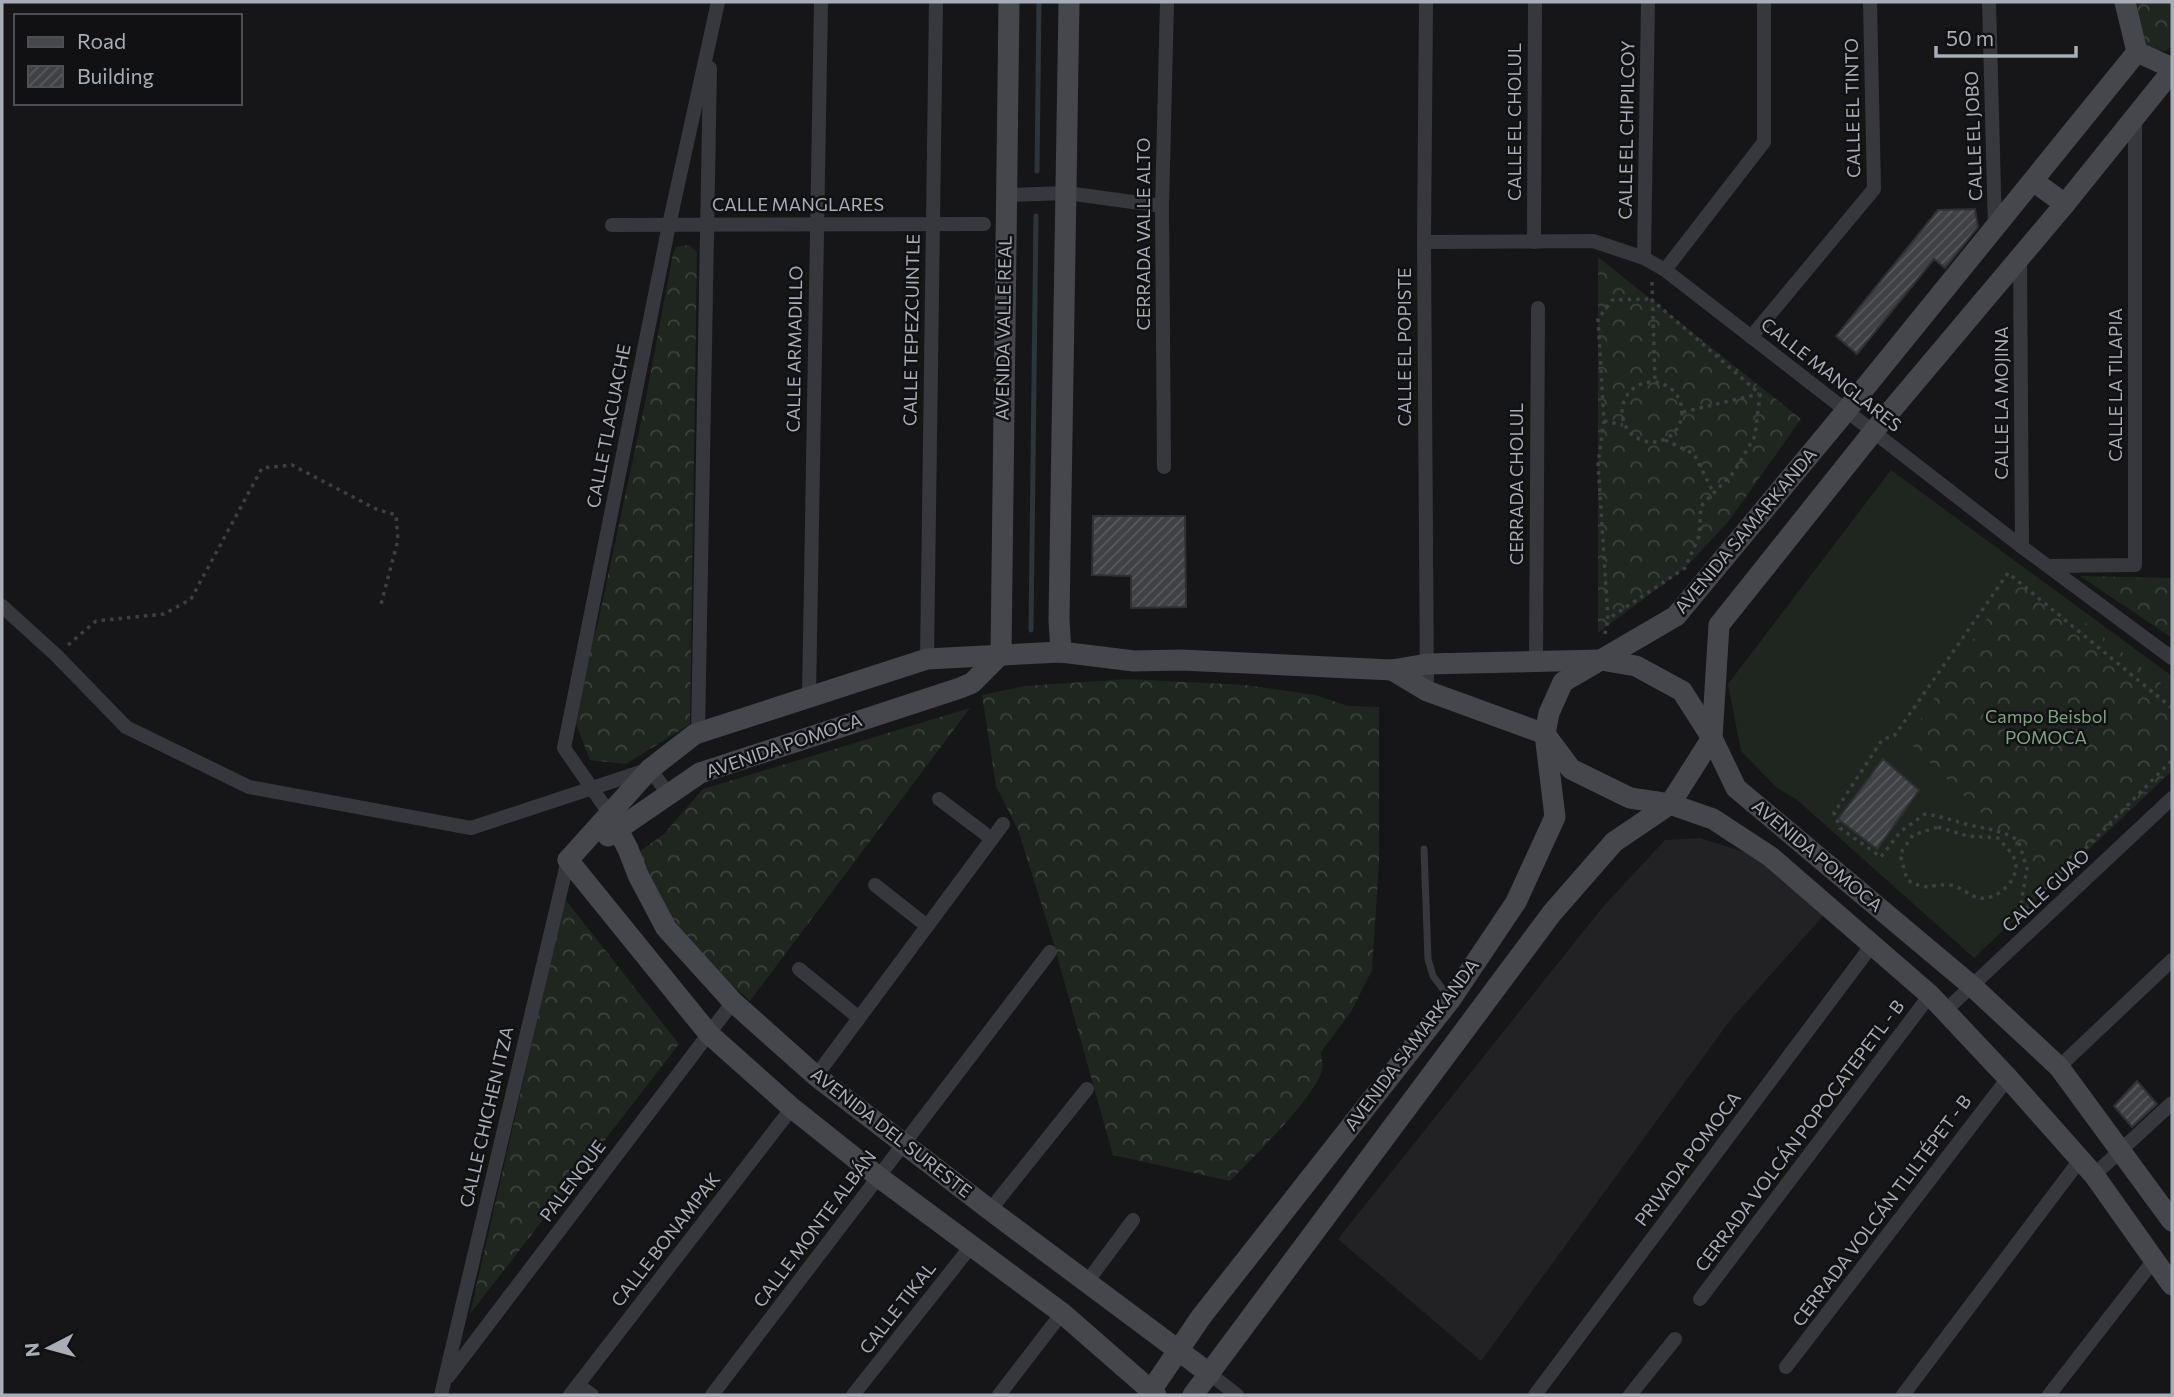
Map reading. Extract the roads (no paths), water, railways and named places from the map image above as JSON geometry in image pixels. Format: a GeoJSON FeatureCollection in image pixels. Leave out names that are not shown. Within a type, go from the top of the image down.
{"type":"FeatureCollection","features":[{"type":"Feature","properties":{"kind":"street","name":"CALLE TLACUACHE"},"geometry":{"type":"LineString","coordinates":[[613,821],[564,748],[669,225],[718,2]]}},
{"type":"Feature","properties":{"kind":"street","name":"CALLE ARMADILLO"},"geometry":{"type":"LineString","coordinates":[[810,697],[821,2]]}},
{"type":"Feature","properties":{"kind":"street","name":"CALLE TEPEZCUINTLE"},"geometry":{"type":"LineString","coordinates":[[927,659],[936,2]]}},
{"type":"Feature","properties":{"kind":"street","name":"AVENIDA VALLE REAL"},"geometry":{"type":"LineString","coordinates":[[1001,654],[1009,2]]}},
{"type":"Feature","properties":{"kind":"street"},"geometry":{"type":"LineString","coordinates":[[1061,652],[1059,620],[1068,194],[1069,2]]}},
{"type":"Feature","properties":{"kind":"street","name":"CERRADA VALLE ALTO"},"geometry":{"type":"LineString","coordinates":[[1164,467],[1162,206],[1167,2]]}},
{"type":"Feature","properties":{"kind":"street","name":"CALLE EL POPISTE"},"geometry":{"type":"LineString","coordinates":[[1426,2],[1424,242],[1427,691]]}},
{"type":"Feature","properties":{"kind":"street","name":"CALLE EL CHOLUL"},"geometry":{"type":"LineString","coordinates":[[1534,242],[1535,2]]}},
{"type":"Feature","properties":{"kind":"street","name":"CALLE EL CHIPILCOY"},"geometry":{"type":"LineString","coordinates":[[1644,258],[1648,2]]}},
{"type":"Feature","properties":{"kind":"street"},"geometry":{"type":"LineString","coordinates":[[1665,270],[1765,142],[1765,2]]}},
{"type":"Feature","properties":{"kind":"street","name":"CALLE EL TINTO"},"geometry":{"type":"LineString","coordinates":[[1751,337],[1874,189],[1870,2]]}},
{"type":"Feature","properties":{"kind":"street","name":"CALLE EL JOBO"},"geometry":{"type":"LineString","coordinates":[[1989,2],[1995,228]]}},
{"type":"Feature","properties":{"kind":"street"},"geometry":{"type":"LineString","coordinates":[[2125,2],[2137,52],[2172,70]]}},
{"type":"Feature","properties":{"kind":"street","name":"CALLE TLACUACHE"},"geometry":{"type":"LineString","coordinates":[[698,733],[711,35]]}},
{"type":"Feature","properties":{"kind":"street","name":"AVENIDA SAMARKANDA"},"geometry":{"type":"LineString","coordinates":[[1151,1394],[1178,1349],[1338,1140],[1451,999],[1516,902],[1555,817],[1545,734],[1549,713],[1563,682],[1676,615],[1846,411],[2137,52]]}},
{"type":"Feature","properties":{"kind":"street","name":"AVENIDA SAMARKANDA"},"geometry":{"type":"LineString","coordinates":[[1193,1395],[1552,913],[1614,842],[1670,804],[1712,738],[1719,625],[1873,432],[2065,204],[2172,70]]}},
{"type":"Feature","properties":{"kind":"street","name":"CALLE LA TILAPIA"},"geometry":{"type":"LineString","coordinates":[[2049,566],[2135,565],[2135,119]]}},
{"type":"Feature","properties":{"kind":"street"},"geometry":{"type":"LineString","coordinates":[[2033,181],[2065,204]]}},
{"type":"Feature","properties":{"kind":"street"},"geometry":{"type":"LineString","coordinates":[[1006,195],[1068,194],[1162,206]]}},
{"type":"Feature","properties":{"kind":"street","name":"CALLE MANGLARES"},"geometry":{"type":"LineString","coordinates":[[612,225],[984,224]]}},
{"type":"Feature","properties":{"kind":"street","name":"CALLE MANGLARES"},"geometry":{"type":"LineString","coordinates":[[1424,242],[1593,241],[1644,258],[1665,270],[2022,547],[2172,658]]}},
{"type":"Feature","properties":{"kind":"street","name":"CALLE LA MOJINA"},"geometry":{"type":"LineString","coordinates":[[2020,258],[2022,547]]}},
{"type":"Feature","properties":{"kind":"street","name":"CERRADA CHOLUL"},"geometry":{"type":"LineString","coordinates":[[1536,661],[1538,308]]}},
{"type":"Feature","properties":{"kind":"street"},"geometry":{"type":"LineString","coordinates":[[2,606],[56,655],[126,727],[249,787],[471,828],[650,769],[669,795]]}},
{"type":"Feature","properties":{"kind":"street","name":"AVENIDA POMOCA"},"geometry":{"type":"LineString","coordinates":[[568,860],[613,821],[650,769],[698,733],[927,659],[1061,652],[1134,661],[1181,660],[1392,670],[1427,664],[1536,661],[1601,660],[1636,666],[1682,691],[1712,738],[1736,788],[1972,986],[2059,1067],[2172,1221]]}},
{"type":"Feature","properties":{"kind":"street","name":"AVENIDA POMOCA"},"geometry":{"type":"LineString","coordinates":[[613,821],[669,795],[700,774],[972,683],[1001,654]]}},
{"type":"Feature","properties":{"kind":"street","name":"AVENIDA POMOCA"},"geometry":{"type":"LineString","coordinates":[[1392,670],[1427,691],[1545,734],[1571,769],[1629,798],[1670,804],[1713,819],[1771,857],[1930,995],[2008,1078],[2087,1168],[2172,1285]]}},
{"type":"Feature","properties":{"kind":"street","name":"CALLE GUAO"},"geometry":{"type":"LineString","coordinates":[[1945,1011],[2172,798]]}},
{"type":"Feature","properties":{"kind":"street"},"geometry":{"type":"LineString","coordinates":[[939,799],[992,839]]}},
{"type":"Feature","properties":{"kind":"street","name":"AVENIDA DEL SURESTE"},"geometry":{"type":"LineString","coordinates":[[613,821],[666,928],[733,1002],[816,1076],[1237,1395]]}},
{"type":"Feature","properties":{"kind":"street"},"geometry":{"type":"LineString","coordinates":[[816,1076],[1003,824]]}},
{"type":"Feature","properties":{"kind":"street"},"geometry":{"type":"LineString","coordinates":[[1799,882],[1819,858]]}},
{"type":"Feature","properties":{"kind":"street"},"geometry":{"type":"LineString","coordinates":[[568,860],[709,1034],[792,1108],[880,1178],[1062,1313],[1151,1394]]}},
{"type":"Feature","properties":{"kind":"street","name":"CALLE CHICHEN ITZA"},"geometry":{"type":"LineString","coordinates":[[442,1389],[568,860]]}},
{"type":"Feature","properties":{"kind":"street"},"geometry":{"type":"LineString","coordinates":[[875,884],[927,926]]}},
{"type":"Feature","properties":{"kind":"street","name":"PRIVADA POMOCA"},"geometry":{"type":"LineString","coordinates":[[1535,1395],[1872,945]]}},
{"type":"Feature","properties":{"kind":"street","name":"CALLE MONTE ALBÁN"},"geometry":{"type":"LineString","coordinates":[[712,1395],[1050,952]]}},
{"type":"Feature","properties":{"kind":"street"},"geometry":{"type":"LineString","coordinates":[[2059,1067],[2172,960]]}},
{"type":"Feature","properties":{"kind":"street"},"geometry":{"type":"LineString","coordinates":[[799,969],[859,1018]]}},
{"type":"Feature","properties":{"kind":"street","name":"CERRADA VOLCÁN POPOCATEPETL - B"},"geometry":{"type":"LineString","coordinates":[[1700,1299],[1930,995]]}},
{"type":"Feature","properties":{"kind":"street","name":"PALENQUE"},"geometry":{"type":"LineString","coordinates":[[442,1389],[733,1002]]}},
{"type":"Feature","properties":{"kind":"street","name":"CERRADA VOLCÁN TLILTÉPET - B"},"geometry":{"type":"LineString","coordinates":[[1786,1367],[2008,1078]]}},
{"type":"Feature","properties":{"kind":"street"},"geometry":{"type":"LineString","coordinates":[[990,1210],[1087,1089]]}},
{"type":"Feature","properties":{"kind":"street"},"geometry":{"type":"LineString","coordinates":[[1903,1395],[2087,1168],[2120,1151],[2172,1102]]}},
{"type":"Feature","properties":{"kind":"street","name":"CALLE BONAMPAK"},"geometry":{"type":"LineString","coordinates":[[574,1390],[792,1108]]}},
{"type":"Feature","properties":{"kind":"street"},"geometry":{"type":"LineString","coordinates":[[1338,1140],[1366,1162]]}},
{"type":"Feature","properties":{"kind":"street"},"geometry":{"type":"LineString","coordinates":[[1087,1282],[1133,1220]]}},
{"type":"Feature","properties":{"kind":"street","name":"CALLE TIKAL"},"geometry":{"type":"LineString","coordinates":[[853,1395],[972,1245]]}},
{"type":"Feature","properties":{"kind":"street"},"geometry":{"type":"LineString","coordinates":[[2049,1395],[2154,1260]]}},
{"type":"Feature","properties":{"kind":"street"},"geometry":{"type":"LineString","coordinates":[[999,1395],[1062,1313]]}},
{"type":"Feature","properties":{"kind":"street"},"geometry":{"type":"LineString","coordinates":[[1630,1395],[1675,1339]]}},
{"type":"Feature","properties":{"kind":"street"},"geometry":{"type":"LineString","coordinates":[[574,1390],[592,1395]]}},
{"type":"Feature","properties":{"kind":"lane"},"geometry":{"type":"LineString","coordinates":[[1424,849],[1427,959],[1433,976],[1451,999]]}},
{"type":"Feature","properties":{"kind":"waterway"},"geometry":{"type":"LineString","coordinates":[[1037,171],[1039,2]]}},
{"type":"Feature","properties":{"kind":"waterway"},"geometry":{"type":"LineString","coordinates":[[1031,630],[1036,216]]}},
{"type":"Feature","properties":{"kind":"park label","name":"Campo Beisbol POMOCA"},"geometry":{"type":"Point","coordinates":[2046,727]}}]}
